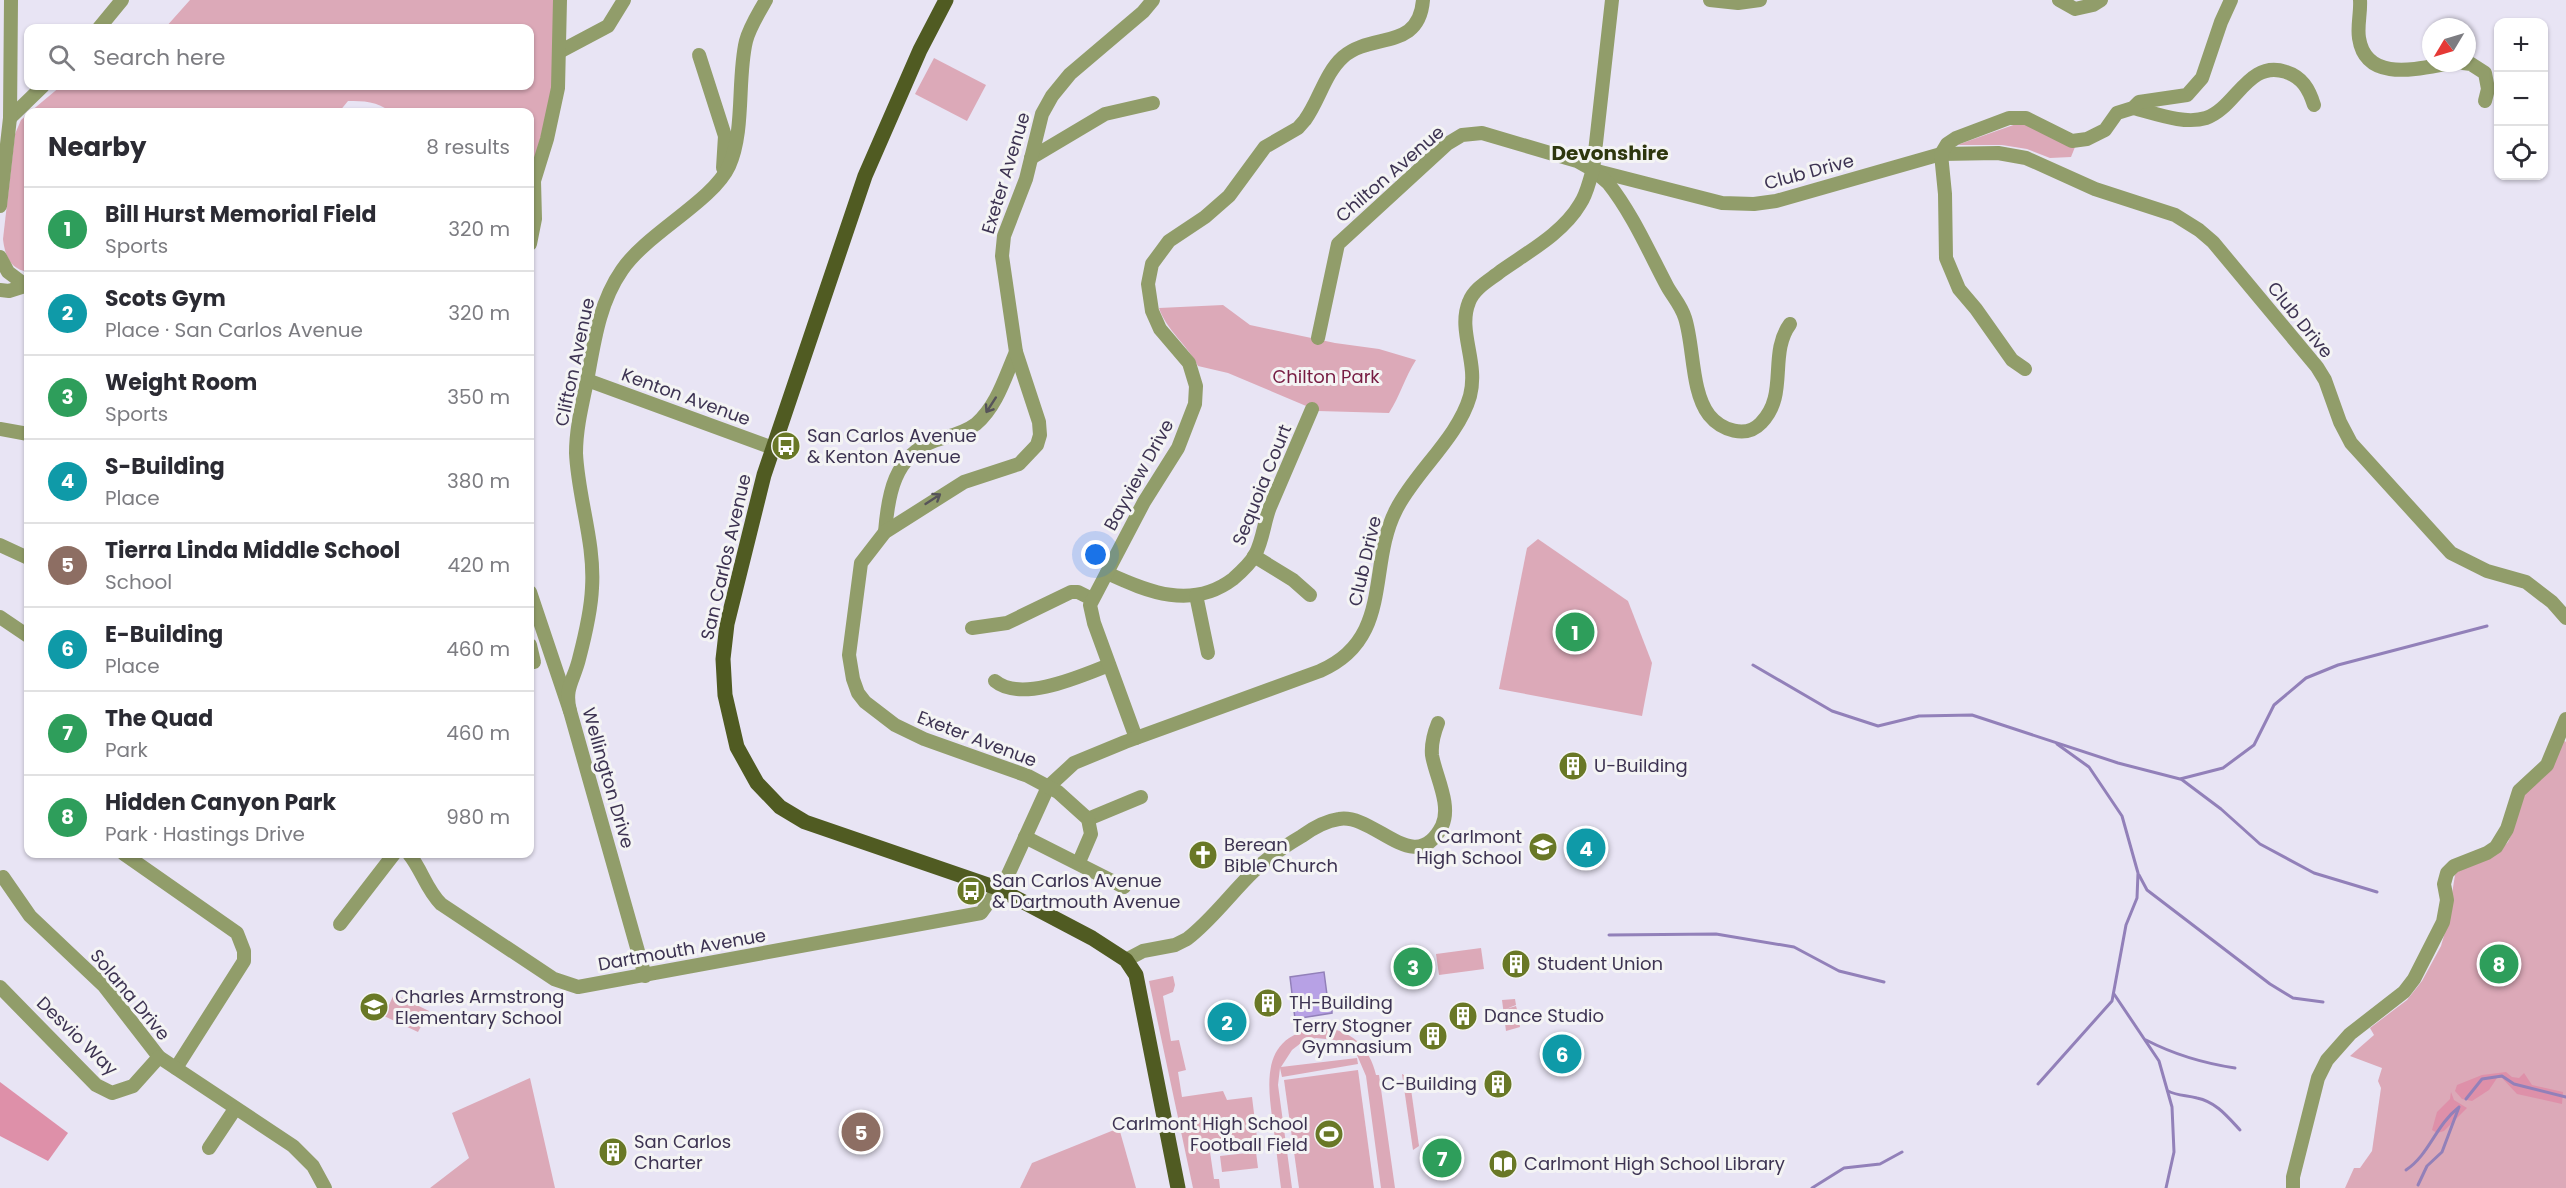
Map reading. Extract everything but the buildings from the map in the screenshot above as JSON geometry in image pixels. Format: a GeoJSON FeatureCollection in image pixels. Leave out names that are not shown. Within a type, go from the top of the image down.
{"type":"FeatureCollection","features":[{"type":"Feature","properties":{"kind":"main road","name":"San Carlos Avenue"},"geometry":{"type":"LineString","coordinates":[[946,0],[920,50],[865,176],[772,448],[727,624],[723,659],[724,695],[737,747],[757,783],[780,807],[805,822],[997,888],[1092,938],[1126,960]]}},
{"type":"Feature","properties":{"kind":"main road"},"geometry":{"type":"LineString","coordinates":[[1126,960],[1136,975],[1178,1188]]}},
{"type":"Feature","properties":{"kind":"street"},"geometry":{"type":"LineString","coordinates":[[0,206],[10,118],[11,0]]}},
{"type":"Feature","properties":{"kind":"street"},"geometry":{"type":"LineString","coordinates":[[102,24],[122,0]]}},
{"type":"Feature","properties":{"kind":"street"},"geometry":{"type":"LineString","coordinates":[[534,224],[535,163],[558,88],[560,0]]}},
{"type":"Feature","properties":{"kind":"street"},"geometry":{"type":"LineString","coordinates":[[559,52],[608,26],[624,0]]}},
{"type":"Feature","properties":{"kind":"street","name":"Clifton Avenue"},"geometry":{"type":"LineString","coordinates":[[570,711],[567,689],[577,667],[587,628],[592,587],[591,551],[576,454],[578,425],[600,317],[608,293],[623,268],[723,176],[729,166],[735,147],[746,40],[766,0]]}},
{"type":"Feature","properties":{"kind":"street","name":"Exeter Avenue"},"geometry":{"type":"LineString","coordinates":[[1088,819],[1058,792],[1028,776],[907,731],[870,705],[858,693],[849,655],[860,566],[866,554],[885,532],[964,482],[1018,464],[1036,446],[1040,435],[1039,422],[1016,352],[1002,256],[1004,236],[1026,179],[1042,114],[1052,96],[1070,74],[1143,12],[1153,0]]}},
{"type":"Feature","properties":{"kind":"street","name":"Bayview Drive"},"geometry":{"type":"LineString","coordinates":[[1092,599],[1144,502],[1178,448],[1195,404],[1196,386],[1189,363],[1160,329],[1150,303],[1148,284],[1156,255],[1169,241],[1205,217],[1229,196],[1265,147],[1298,128],[1340,60],[1353,51],[1410,31],[1421,16],[1423,0]]}},
{"type":"Feature","properties":{"kind":"street"},"geometry":{"type":"LineString","coordinates":[[1612,0],[1593,170],[1608,183],[1617,195],[1670,292],[1682,309],[1703,406],[1716,422],[1732,431],[1740,432],[1750,431],[1763,421],[1775,400],[1782,339],[1790,324]]}},
{"type":"Feature","properties":{"kind":"street"},"geometry":{"type":"LineString","coordinates":[[1710,0],[1738,3],[1760,0]]}},
{"type":"Feature","properties":{"kind":"street"},"geometry":{"type":"LineString","coordinates":[[2060,0],[2075,9],[2093,5],[2101,0]]}},
{"type":"Feature","properties":{"kind":"street"},"geometry":{"type":"LineString","coordinates":[[2025,369],[2012,360],[1959,289],[1946,258],[1945,194],[1941,154],[1947,144],[1956,138],[2009,118],[2026,118],[2072,141],[2087,139],[2105,130],[2116,113],[2133,108],[2141,102],[2182,97],[2196,87],[2202,78],[2231,0]]}},
{"type":"Feature","properties":{"kind":"street"},"geometry":{"type":"LineString","coordinates":[[2357,1],[2359,38],[2363,52],[2369,60],[2379,67],[2390,70],[2422,66]]}},
{"type":"Feature","properties":{"kind":"street"},"geometry":{"type":"LineString","coordinates":[[699,55],[725,136],[723,176]]}},
{"type":"Feature","properties":{"kind":"street"},"geometry":{"type":"LineString","coordinates":[[2476,67],[2485,73],[2488,89],[2485,101]]}},
{"type":"Feature","properties":{"kind":"street"},"geometry":{"type":"LineString","coordinates":[[2133,108],[2189,120],[2204,119],[2220,112],[2249,80],[2262,71],[2276,69],[2295,75],[2307,87],[2314,105]]}},
{"type":"Feature","properties":{"kind":"street"},"geometry":{"type":"LineString","coordinates":[[10,118],[39,90]]}},
{"type":"Feature","properties":{"kind":"street"},"geometry":{"type":"LineString","coordinates":[[1031,158],[1105,114],[1153,103]]}},
{"type":"Feature","properties":{"kind":"street","name":"Chilton Avenue"},"geometry":{"type":"LineString","coordinates":[[1318,338],[1338,244],[1455,139],[1462,135],[1482,133],[1577,161],[1593,170]]}},
{"type":"Feature","properties":{"kind":"street","name":"Club Drive"},"geometry":{"type":"LineString","coordinates":[[997,888],[1007,877],[1048,787],[1074,763],[1320,671],[1340,660],[1352,648],[1369,621],[1393,516],[1466,406],[1473,369],[1465,319],[1472,297],[1569,218],[1582,201],[1593,170],[1722,202],[1766,204],[1941,154],[1988,153],[2026,158],[2095,189],[2175,215],[2213,242],[2317,367],[2325,380],[2340,422],[2351,443],[2402,502],[2451,553],[2487,572],[2526,582],[2552,602],[2566,618]]}},
{"type":"Feature","properties":{"kind":"street"},"geometry":{"type":"LineString","coordinates":[[0,257],[8,272],[24,284]]}},
{"type":"Feature","properties":{"kind":"street"},"geometry":{"type":"LineString","coordinates":[[0,290],[9,291],[24,287]]}},
{"type":"Feature","properties":{"kind":"street"},"geometry":{"type":"LineString","coordinates":[[885,532],[890,489],[904,462],[927,444],[963,432],[983,417],[996,398],[1016,352]]}},
{"type":"Feature","properties":{"kind":"street","name":"Kenton Avenue"},"geometry":{"type":"LineString","coordinates":[[587,380],[772,448]]}},
{"type":"Feature","properties":{"kind":"street","name":"Sequoia Court"},"geometry":{"type":"LineString","coordinates":[[1107,573],[1156,593],[1180,596],[1196,595],[1229,581],[1254,556],[1270,509],[1312,409]]}},
{"type":"Feature","properties":{"kind":"street"},"geometry":{"type":"LineString","coordinates":[[0,429],[24,433]]}},
{"type":"Feature","properties":{"kind":"street"},"geometry":{"type":"LineString","coordinates":[[0,545],[24,556]]}},
{"type":"Feature","properties":{"kind":"street"},"geometry":{"type":"LineString","coordinates":[[1254,556],[1298,583],[1310,595]]}},
{"type":"Feature","properties":{"kind":"street"},"geometry":{"type":"LineString","coordinates":[[972,628],[1007,623],[1071,592],[1084,594],[1092,599],[1091,611],[1108,665],[1136,738]]}},
{"type":"Feature","properties":{"kind":"street"},"geometry":{"type":"LineString","coordinates":[[1196,595],[1208,652]]}},
{"type":"Feature","properties":{"kind":"street","name":"Wellington Drive"},"geometry":{"type":"LineString","coordinates":[[534,604],[570,711],[645,976]]}},
{"type":"Feature","properties":{"kind":"street"},"geometry":{"type":"LineString","coordinates":[[0,617],[24,633]]}},
{"type":"Feature","properties":{"kind":"street"},"geometry":{"type":"LineString","coordinates":[[995,681],[1001,686],[1010,688],[1048,686],[1063,683],[1108,665]]}},
{"type":"Feature","properties":{"kind":"street"},"geometry":{"type":"LineString","coordinates":[[2293,1188],[2293,1177],[2321,1072],[2336,1048],[2350,1034],[2404,992],[2414,979],[2443,922],[2447,900],[2444,884],[2447,873],[2454,866],[2496,847],[2507,829],[2519,790],[2547,765],[2566,718]]}},
{"type":"Feature","properties":{"kind":"street"},"geometry":{"type":"LineString","coordinates":[[1126,960],[1143,951],[1175,945],[1187,939],[1264,862],[1322,824],[1341,818],[1352,819],[1375,828],[1390,840],[1405,846],[1417,846],[1431,840],[1445,818],[1444,803],[1432,753],[1438,723]]}},
{"type":"Feature","properties":{"kind":"street"},"geometry":{"type":"LineString","coordinates":[[1079,862],[1091,834],[1088,819],[1141,797]]}},
{"type":"Feature","properties":{"kind":"street"},"geometry":{"type":"LineString","coordinates":[[1025,837],[1079,862],[1124,887]]}},
{"type":"Feature","properties":{"kind":"street"},"geometry":{"type":"LineString","coordinates":[[130,858],[237,933],[244,951],[244,961],[176,1068]]}},
{"type":"Feature","properties":{"kind":"street"},"geometry":{"type":"LineString","coordinates":[[340,924],[391,858]]}},
{"type":"Feature","properties":{"kind":"street","name":"Dartmouth Avenue"},"geometry":{"type":"LineString","coordinates":[[411,858],[429,892],[441,904],[554,979],[578,987],[981,913],[997,888]]}},
{"type":"Feature","properties":{"kind":"street","name":"Solana Drive"},"geometry":{"type":"LineString","coordinates":[[3,877],[30,916],[104,986],[159,1057],[305,1156],[325,1188]]}},
{"type":"Feature","properties":{"kind":"street","name":"Desvio Way"},"geometry":{"type":"LineString","coordinates":[[0,987],[96,1085],[111,1093],[133,1086],[159,1057]]}},
{"type":"Feature","properties":{"kind":"street"},"geometry":{"type":"LineString","coordinates":[[209,1148],[235,1109]]}},
{"type":"Feature","properties":{"kind":"green space"},"geometry":{"type":"Polygon","coordinates":[[[190,0],[560,0],[559,52],[541,165],[534,165],[534,108],[385,108],[365,102],[348,101],[342,108],[35,108],[56,90],[534,90],[534,24],[169,24],[190,0]]]}},
{"type":"Feature","properties":{"kind":"green space"},"geometry":{"type":"Polygon","coordinates":[[[934,58],[986,85],[967,121],[915,94],[934,58]]]}},
{"type":"Feature","properties":{"kind":"green space"},"geometry":{"type":"Polygon","coordinates":[[[24,117],[24,271],[10,261],[3,239],[15,134],[24,117]]]}},
{"type":"Feature","properties":{"kind":"green space"},"geometry":{"type":"Polygon","coordinates":[[[2019,123],[2029,125],[2075,147],[2071,157],[2050,158],[2027,149],[2002,145],[1957,145],[2019,123]]]}},
{"type":"Feature","properties":{"kind":"green space","name":"Chilton Park"},"geometry":{"type":"Polygon","coordinates":[[[1223,305],[1250,325],[1335,343],[1379,349],[1416,360],[1389,413],[1318,411],[1228,373],[1198,366],[1167,324],[1159,308],[1223,305]]]}},
{"type":"Feature","properties":{"kind":"green space"},"geometry":{"type":"Polygon","coordinates":[[[1538,539],[1628,601],[1652,663],[1642,716],[1499,689],[1527,548],[1538,539]]]}},
{"type":"Feature","properties":{"kind":"green space"},"geometry":{"type":"Polygon","coordinates":[[[2563,740],[2566,742],[2566,1188],[2345,1188],[2354,1168],[2360,1168],[2372,1151],[2381,1088],[2378,1081],[2382,1068],[2350,1056],[2374,1035],[2370,1028],[2407,1000],[2422,981],[2441,946],[2447,925],[2455,875],[2499,851],[2508,842],[2514,828],[2518,804],[2563,740]]]}},
{"type":"Feature","properties":{"kind":"green space"},"geometry":{"type":"Polygon","coordinates":[[[1481,948],[1484,969],[1439,975],[1436,954],[1481,948]]]}},
{"type":"Feature","properties":{"kind":"green space"},"geometry":{"type":"Polygon","coordinates":[[[1173,976],[1175,985],[1173,992],[1163,996],[1171,1041],[1179,1040],[1186,1070],[1178,1072],[1182,1097],[1223,1091],[1227,1100],[1252,1097],[1258,1146],[1210,1152],[1214,1179],[1219,1179],[1220,1188],[1193,1188],[1149,981],[1173,976]]]}},
{"type":"Feature","properties":{"kind":"green space"},"geometry":{"type":"Polygon","coordinates":[[[394,994],[429,1011],[418,1032],[384,1016],[394,994]]]}},
{"type":"Feature","properties":{"kind":"green space"},"geometry":{"type":"Polygon","coordinates":[[[1515,999],[1516,1005],[1506,1009],[1516,1006],[1518,1013],[1507,1018],[1518,1015],[1520,1027],[1506,1031],[1502,1000],[1515,999]]]}},
{"type":"Feature","properties":{"kind":"green space"},"geometry":{"type":"Polygon","coordinates":[[[1319,1028],[1340,1031],[1349,1035],[1369,1056],[1376,1075],[1379,1075],[1395,1188],[1381,1188],[1366,1076],[1357,1055],[1347,1046],[1335,1040],[1316,1038],[1301,1043],[1292,1050],[1281,1067],[1357,1058],[1358,1064],[1282,1077],[1280,1068],[1278,1085],[1292,1188],[1281,1188],[1271,1108],[1272,1062],[1277,1050],[1286,1040],[1300,1032],[1319,1028]]]}},
{"type":"Feature","properties":{"kind":"green space","name":"Carlmont High School Football Field"},"geometry":{"type":"Polygon","coordinates":[[[1358,1070],[1374,1188],[1299,1188],[1284,1080],[1358,1070]]]}},
{"type":"Feature","properties":{"kind":"green space"},"geometry":{"type":"Polygon","coordinates":[[[1402,1074],[1408,1077],[1410,1082],[1419,1146],[1413,1150],[1402,1074]]]}},
{"type":"Feature","properties":{"kind":"green space"},"geometry":{"type":"Polygon","coordinates":[[[530,1078],[555,1188],[430,1188],[469,1158],[452,1113],[530,1078]]]}},
{"type":"Feature","properties":{"kind":"green space"},"geometry":{"type":"Polygon","coordinates":[[[1119,1128],[1136,1188],[1020,1188],[1032,1163],[1119,1128]]]}},
{"type":"Feature","properties":{"kind":"green space"},"geometry":{"type":"Polygon","coordinates":[[[1256,1152],[1258,1168],[1222,1172],[1220,1156],[1256,1152]]]}},
{"type":"Feature","properties":{"kind":"shaded area"},"geometry":{"type":"Polygon","coordinates":[[[1324,972],[1329,1010],[1332,1010],[1332,1013],[1295,1019],[1290,977],[1324,972]]]}},
{"type":"Feature","properties":{"kind":"shaded area"},"geometry":{"type":"Polygon","coordinates":[[[2506,1072],[2512,1077],[2519,1078],[2524,1073],[2532,1085],[2563,1092],[2562,1104],[2517,1094],[2502,1078],[2497,1078],[2489,1090],[2472,1101],[2462,1099],[2455,1091],[2457,1085],[2482,1075],[2506,1072]]]}},
{"type":"Feature","properties":{"kind":"shaded area"},"geometry":{"type":"Polygon","coordinates":[[[0,1082],[68,1133],[48,1161],[0,1136],[0,1082]]]}},
{"type":"Feature","properties":{"kind":"shaded area"},"geometry":{"type":"Polygon","coordinates":[[[2451,1092],[2454,1100],[2467,1108],[2444,1131],[2437,1133],[2432,1130],[2437,1112],[2450,1099],[2451,1092]]]}},
{"type":"Feature","properties":{"kind":"waterway"},"geometry":{"type":"LineString","coordinates":[[1753,665],[1832,711],[1878,726],[1919,716],[1972,715],[2118,763],[2180,779],[2223,768],[2254,745],[2274,705],[2306,678],[2338,665],[2487,626]]}},
{"type":"Feature","properties":{"kind":"waterway"},"geometry":{"type":"LineString","coordinates":[[2038,1084],[2112,1001],[2126,925],[2137,898],[2138,873],[2122,816],[2089,767],[2057,744]]}},
{"type":"Feature","properties":{"kind":"waterway"},"geometry":{"type":"LineString","coordinates":[[2181,779],[2221,809],[2260,844],[2314,873],[2377,892]]}},
{"type":"Feature","properties":{"kind":"waterway"},"geometry":{"type":"LineString","coordinates":[[2139,875],[2147,890],[2270,984],[2293,998],[2323,1002]]}},
{"type":"Feature","properties":{"kind":"waterway"},"geometry":{"type":"LineString","coordinates":[[1609,935],[1716,934],[1794,947],[1839,971],[1884,982]]}},
{"type":"Feature","properties":{"kind":"waterway"},"geometry":{"type":"LineString","coordinates":[[2114,994],[2159,1061],[2172,1107],[2174,1152],[2166,1188]]}},
{"type":"Feature","properties":{"kind":"waterway"},"geometry":{"type":"LineString","coordinates":[[2146,1040],[2189,1058],[2235,1068]]}},
{"type":"Feature","properties":{"kind":"waterway"},"geometry":{"type":"LineString","coordinates":[[2466,1099],[2482,1079],[2502,1076],[2514,1084],[2566,1097]]}},
{"type":"Feature","properties":{"kind":"waterway"},"geometry":{"type":"LineString","coordinates":[[2168,1091],[2210,1103],[2221,1110],[2240,1130]]}},
{"type":"Feature","properties":{"kind":"waterway"},"geometry":{"type":"LineString","coordinates":[[2418,1185],[2427,1166],[2442,1152],[2459,1107]]}},
{"type":"Feature","properties":{"kind":"waterway"},"geometry":{"type":"LineString","coordinates":[[2406,1170],[2421,1156],[2450,1115],[2458,1108]]}},
{"type":"Feature","properties":{"kind":"waterway"},"geometry":{"type":"LineString","coordinates":[[1812,1188],[1844,1168],[1880,1164],[1902,1152]]}},
{"type":"Feature","properties":{"kind":"place","name":"San Carlos Avenue & Kenton Avenue"},"geometry":{"type":"Point","coordinates":[786,446]}},
{"type":"Feature","properties":{"kind":"place","name":"Bill Hurst Memorial Field"},"geometry":{"type":"Point","coordinates":[1575,632]}},
{"type":"Feature","properties":{"kind":"place","name":"U-Building"},"geometry":{"type":"Point","coordinates":[1573,766]}},
{"type":"Feature","properties":{"kind":"place","name":"Carlmont High School"},"geometry":{"type":"Point","coordinates":[1543,847]}},
{"type":"Feature","properties":{"kind":"place","name":"S-Building"},"geometry":{"type":"Point","coordinates":[1586,848]}},
{"type":"Feature","properties":{"kind":"place","name":"Berean Bible Church"},"geometry":{"type":"Point","coordinates":[1203,855]}},
{"type":"Feature","properties":{"kind":"place","name":"San Carlos Avenue & Dartmouth Avenue"},"geometry":{"type":"Point","coordinates":[971,891]}},
{"type":"Feature","properties":{"kind":"place","name":"Student Union"},"geometry":{"type":"Point","coordinates":[1516,964]}},
{"type":"Feature","properties":{"kind":"place","name":"Hidden Canyon Park"},"geometry":{"type":"Point","coordinates":[2499,964]}},
{"type":"Feature","properties":{"kind":"place","name":"Weight Room"},"geometry":{"type":"Point","coordinates":[1413,967]}},
{"type":"Feature","properties":{"kind":"place","name":"TH-Building"},"geometry":{"type":"Point","coordinates":[1268,1003]}},
{"type":"Feature","properties":{"kind":"place","name":"Charles Armstrong Elementary School"},"geometry":{"type":"Point","coordinates":[374,1007]}},
{"type":"Feature","properties":{"kind":"place","name":"Dance Studio"},"geometry":{"type":"Point","coordinates":[1463,1016]}},
{"type":"Feature","properties":{"kind":"place","name":"Scots Gym"},"geometry":{"type":"Point","coordinates":[1227,1022]}},
{"type":"Feature","properties":{"kind":"place","name":"Terry Stogner Gymnasium"},"geometry":{"type":"Point","coordinates":[1433,1036]}},
{"type":"Feature","properties":{"kind":"place","name":"E-Building"},"geometry":{"type":"Point","coordinates":[1562,1054]}},
{"type":"Feature","properties":{"kind":"place","name":"C-Building"},"geometry":{"type":"Point","coordinates":[1498,1084]}},
{"type":"Feature","properties":{"kind":"place","name":"Tierra Linda Middle School"},"geometry":{"type":"Point","coordinates":[861,1132]}},
{"type":"Feature","properties":{"kind":"place","name":"Carlmont High School Football Field"},"geometry":{"type":"Point","coordinates":[1329,1134]}},
{"type":"Feature","properties":{"kind":"place","name":"San Carlos Charter"},"geometry":{"type":"Point","coordinates":[613,1152]}},
{"type":"Feature","properties":{"kind":"place","name":"The Quad"},"geometry":{"type":"Point","coordinates":[1442,1158]}},
{"type":"Feature","properties":{"kind":"place","name":"Carlmont High School Library"},"geometry":{"type":"Point","coordinates":[1503,1164]}},
{"type":"Feature","properties":{"kind":"district","name":"Devonshire"},"geometry":{"type":"Point","coordinates":[1610,153]}}]}
